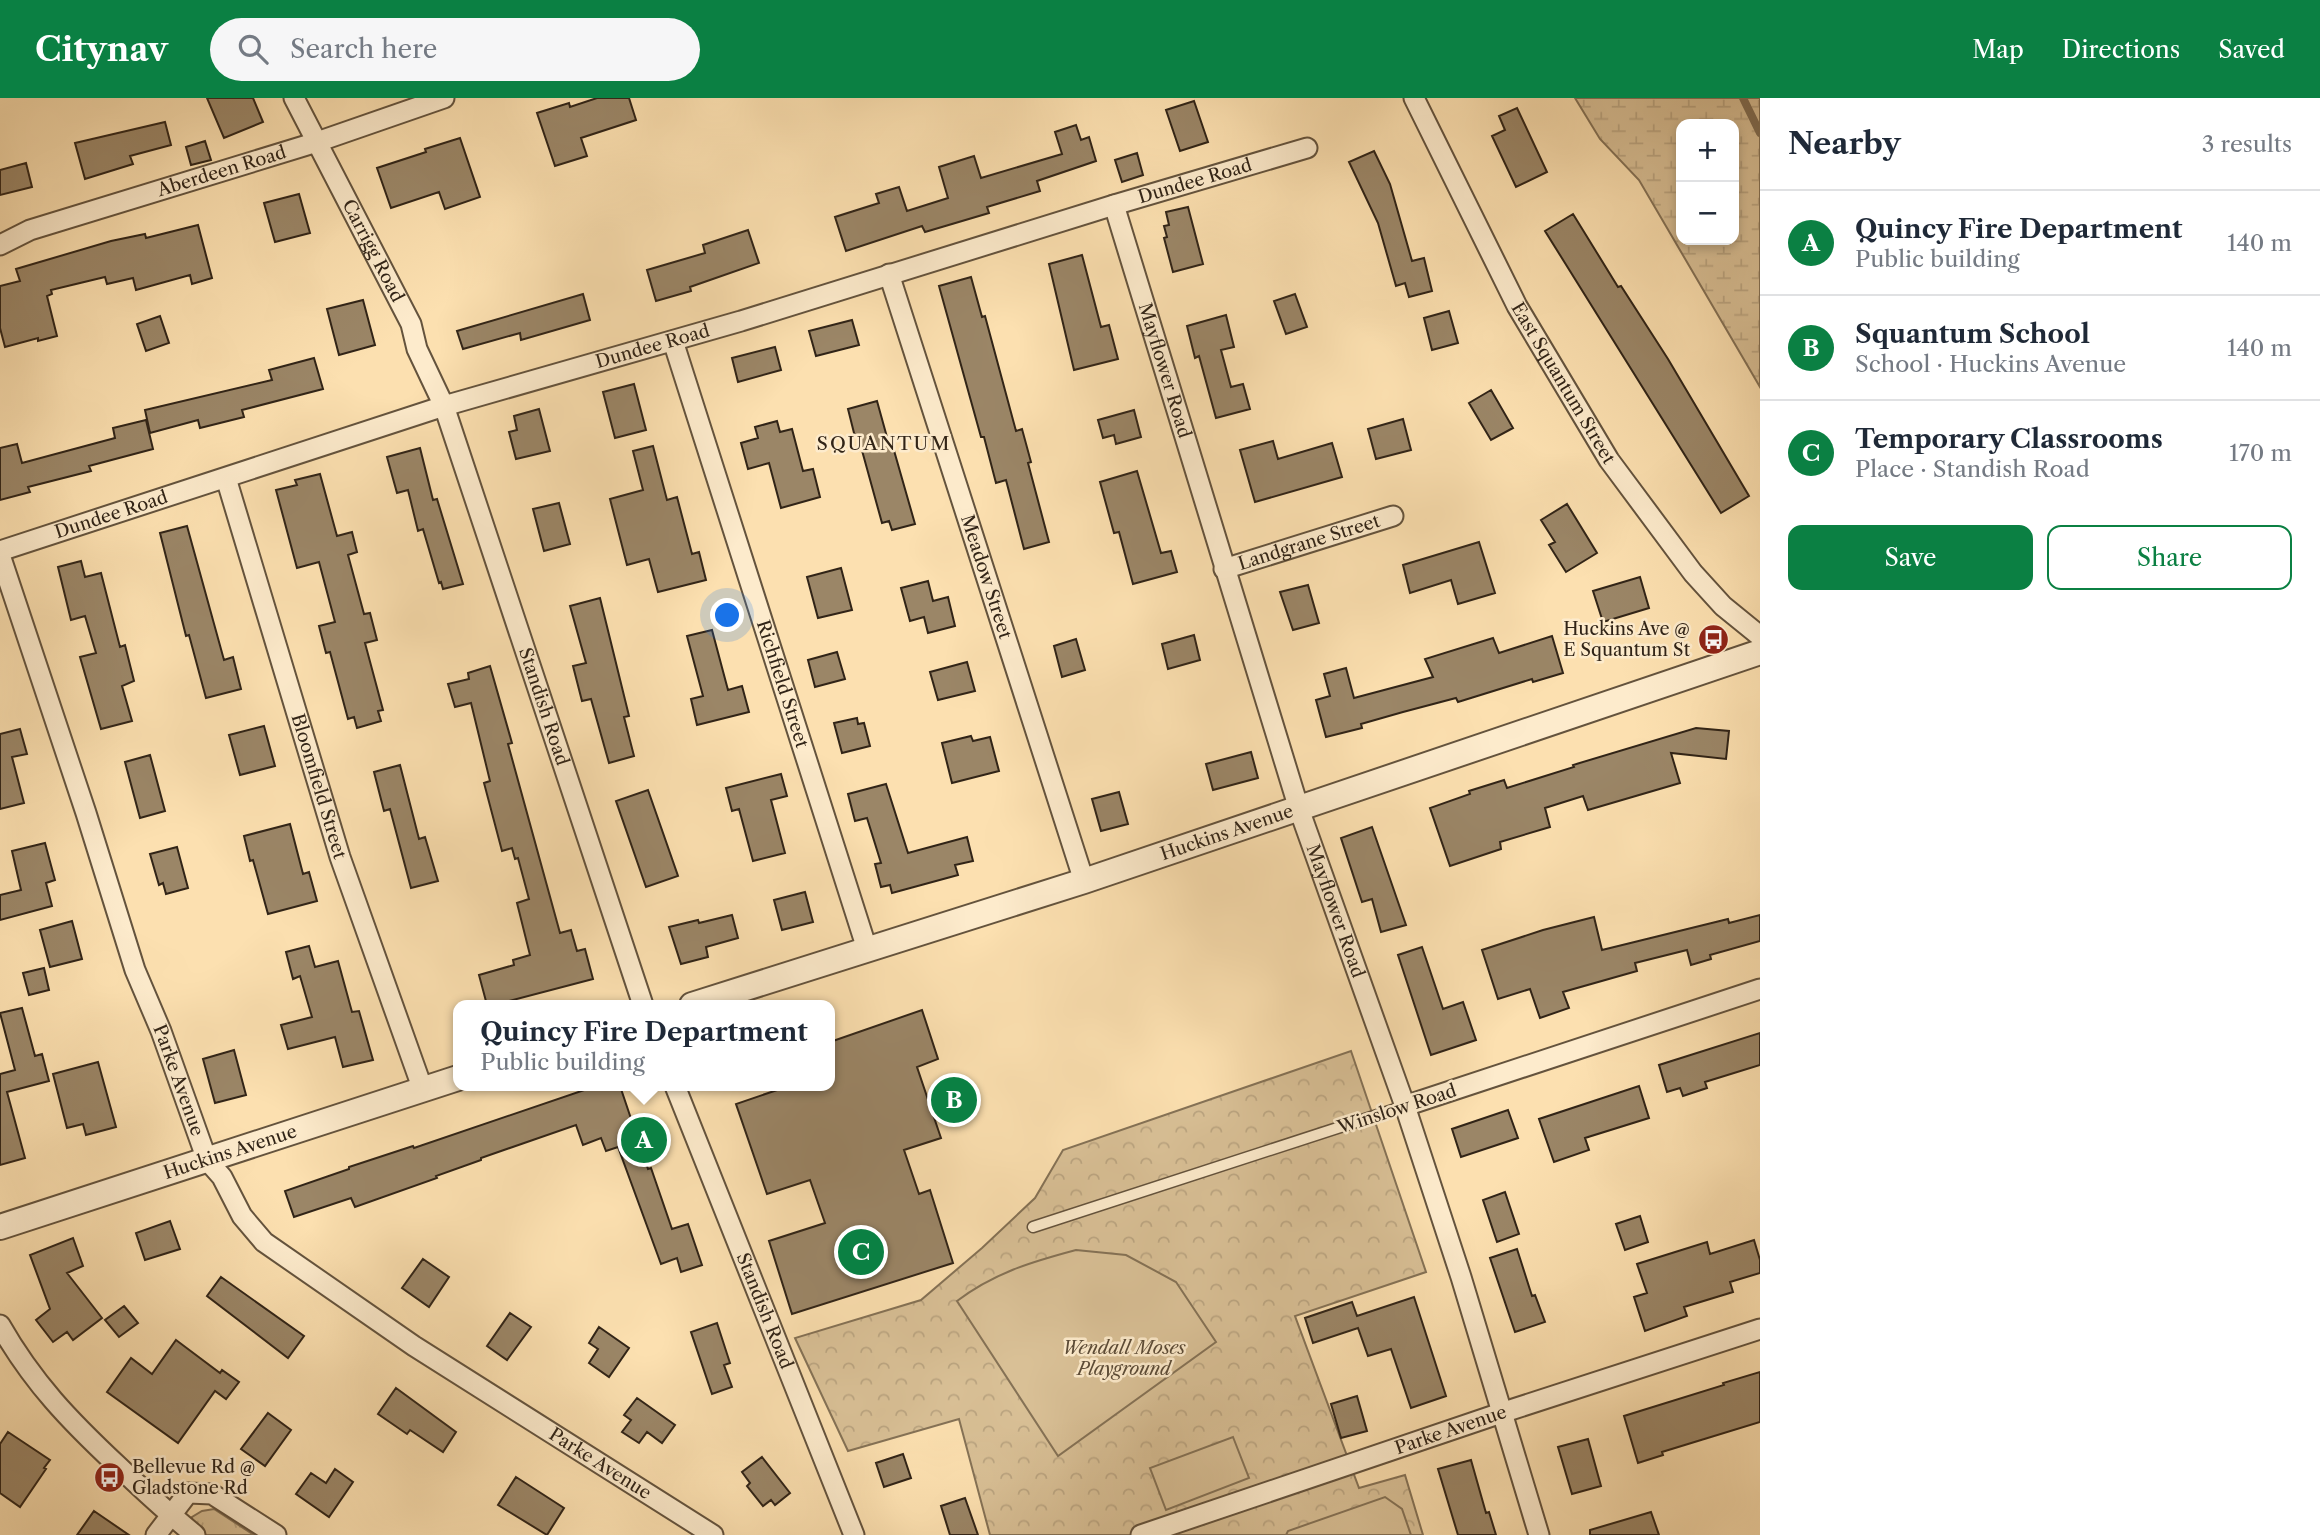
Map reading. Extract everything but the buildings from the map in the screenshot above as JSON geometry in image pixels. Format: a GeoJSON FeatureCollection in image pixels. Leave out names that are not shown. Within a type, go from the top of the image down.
{"type":"FeatureCollection","features":[{"type":"Feature","properties":{"kind":"street","name":"Carrigg Road"},"geometry":{"type":"LineString","coordinates":[[294,98],[411,324],[417,349],[444,406]]}},
{"type":"Feature","properties":{"kind":"street","name":"Aberdeen Road"},"geometry":{"type":"LineString","coordinates":[[0,245],[30,230],[317,142],[444,98]]}},
{"type":"Feature","properties":{"kind":"street","name":"East Squantum Street"},"geometry":{"type":"LineString","coordinates":[[1414,98],[1517,306],[1609,460],[1693,573],[1723,606],[1760,636]]}},
{"type":"Feature","properties":{"kind":"street","name":"Dundee Road"},"geometry":{"type":"LineString","coordinates":[[0,553],[444,406],[673,341],[1307,148]]}},
{"type":"Feature","properties":{"kind":"street","name":"Mayflower Road"},"geometry":{"type":"LineString","coordinates":[[1114,205],[1299,809],[1405,1106],[1461,1277],[1539,1535]]}},
{"type":"Feature","properties":{"kind":"street","name":"Meadow Street"},"geometry":{"type":"LineString","coordinates":[[889,274],[1084,881]]}},
{"type":"Feature","properties":{"kind":"street","name":"Richfield Street"},"geometry":{"type":"LineString","coordinates":[[673,341],[867,949]]}},
{"type":"Feature","properties":{"kind":"street","name":"Standish Road"},"geometry":{"type":"LineString","coordinates":[[444,406],[641,1000]]}},
{"type":"Feature","properties":{"kind":"street","name":"Bloomfield Street"},"geometry":{"type":"LineString","coordinates":[[226,478],[340,857],[423,1090]]}},
{"type":"Feature","properties":{"kind":"street","name":"Landgrane Street"},"geometry":{"type":"LineString","coordinates":[[1224,569],[1393,516]]}},
{"type":"Feature","properties":{"kind":"street","name":"Parke Avenue"},"geometry":{"type":"LineString","coordinates":[[0,553],[135,970],[161,1031],[207,1160],[222,1177],[242,1216],[264,1242],[414,1346],[713,1535]]}},
{"type":"Feature","properties":{"kind":"street","name":"Huckins Avenue"},"geometry":{"type":"LineString","coordinates":[[708,1000],[1084,881],[1760,652]]}},
{"type":"Feature","properties":{"kind":"street","name":"Winslow Road"},"geometry":{"type":"LineString","coordinates":[[1405,1106],[1760,989]]}},
{"type":"Feature","properties":{"kind":"street","name":"Huckins Avenue"},"geometry":{"type":"LineString","coordinates":[[0,1227],[453,1080]]}},
{"type":"Feature","properties":{"kind":"street","name":"Standish Road"},"geometry":{"type":"LineString","coordinates":[[677,1091],[854,1535]]}},
{"type":"Feature","properties":{"kind":"street"},"geometry":{"type":"LineString","coordinates":[[0,1325],[12,1346],[64,1415],[170,1516],[195,1535]]}},
{"type":"Feature","properties":{"kind":"street","name":"Parke Avenue"},"geometry":{"type":"LineString","coordinates":[[1142,1535],[1501,1413],[1760,1329]]}},
{"type":"Feature","properties":{"kind":"street"},"geometry":{"type":"LineString","coordinates":[[0,1363],[12,1346]]}},
{"type":"Feature","properties":{"kind":"street"},"geometry":{"type":"LineString","coordinates":[[156,1535],[188,1493],[212,1494],[276,1535]]}},
{"type":"Feature","properties":{"kind":"lane","name":"Winslow Road"},"geometry":{"type":"LineString","coordinates":[[1033,1227],[1405,1106]]}},
{"type":"Feature","properties":{"kind":"green space"},"geometry":{"type":"Polygon","coordinates":[[[1575,98],[1760,98],[1760,387],[1677,245],[1739,245],[1739,119],[1676,119],[1676,243],[1639,180],[1600,139],[1575,98]]]}},
{"type":"Feature","properties":{"kind":"green space","name":"Wendall Moses Playground"},"geometry":{"type":"Polygon","coordinates":[[[1351,1051],[1426,1272],[1295,1316],[1359,1488],[1405,1475],[1423,1535],[990,1535],[959,1419],[848,1451],[795,1338],[921,1300],[1035,1198],[1063,1150],[1351,1051]]]}},
{"type":"Feature","properties":{"kind":"green space"},"geometry":{"type":"Polygon","coordinates":[[[1076,1250],[1126,1255],[1176,1282],[1216,1342],[1058,1456],[957,1301],[985,1283],[1014,1270],[1076,1250]]]}},
{"type":"Feature","properties":{"kind":"green space"},"geometry":{"type":"Polygon","coordinates":[[[1233,1437],[1249,1478],[1166,1510],[1150,1468],[1233,1437]]]}},
{"type":"Feature","properties":{"kind":"green space"},"geometry":{"type":"Polygon","coordinates":[[[1385,1497],[1402,1509],[1411,1535],[1286,1535],[1288,1531],[1385,1497]]]}},
{"type":"Feature","properties":{"kind":"green space"},"geometry":{"type":"Polygon","coordinates":[[[214,1509],[254,1535],[201,1535],[193,1529],[192,1517],[202,1511],[214,1509]]]}},
{"type":"Feature","properties":{"kind":"waterway"},"geometry":{"type":"LineString","coordinates":[[1743,98],[1760,133]]}},
{"type":"Feature","properties":{"kind":"place","name":"Huckins Ave @ E Squantum St"},"geometry":{"type":"Point","coordinates":[1713,639]}},
{"type":"Feature","properties":{"kind":"place","name":"Squantum School"},"geometry":{"type":"Point","coordinates":[954,1100]}},
{"type":"Feature","properties":{"kind":"place","name":"Quincy Fire Department"},"geometry":{"type":"Point","coordinates":[644,1140]}},
{"type":"Feature","properties":{"kind":"place","name":"Temporary Classrooms"},"geometry":{"type":"Point","coordinates":[861,1252]}},
{"type":"Feature","properties":{"kind":"place","name":"Bellevue Rd @ Gladstone Rd"},"geometry":{"type":"Point","coordinates":[109,1477]}},
{"type":"Feature","properties":{"kind":"district","name":"SQUANTUM"},"geometry":{"type":"Point","coordinates":[884,443]}}]}
